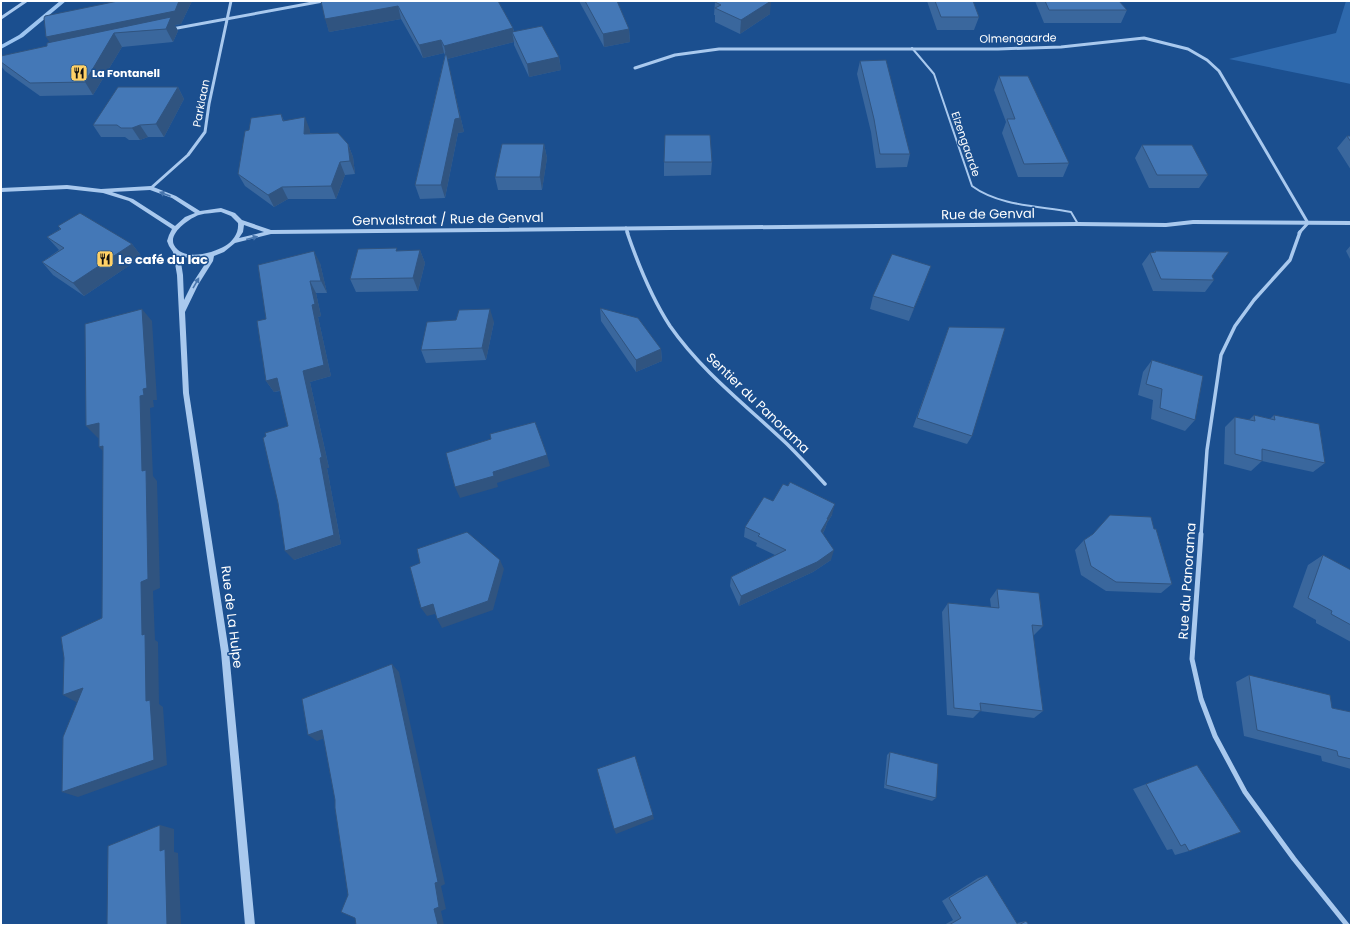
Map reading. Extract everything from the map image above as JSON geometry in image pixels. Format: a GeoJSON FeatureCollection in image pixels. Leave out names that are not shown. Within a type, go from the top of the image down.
{"type":"FeatureCollection","features":[{"type":"Feature","properties":{"kind":"street"},"geometry":{"type":"LineString","coordinates":[[1,18],[26,1]]}},
{"type":"Feature","properties":{"kind":"street","name":"Parklaan"},"geometry":{"type":"LineString","coordinates":[[151,188],[188,155],[205,132],[209,104],[229,17],[230,1]]}},
{"type":"Feature","properties":{"kind":"street"},"geometry":{"type":"LineString","coordinates":[[168,30],[229,17],[322,1]]}},
{"type":"Feature","properties":{"kind":"street","name":"Olmengaarde"},"geometry":{"type":"LineString","coordinates":[[635,68],[675,55],[719,49],[998,49],[1061,46],[1144,38],[1188,50],[1207,60],[1219,71],[1308,223]]}},
{"type":"Feature","properties":{"kind":"street"},"geometry":{"type":"LineString","coordinates":[[1,190],[67,187],[101,191],[151,188],[174,197],[199,213]]}},
{"type":"Feature","properties":{"kind":"street"},"geometry":{"type":"LineString","coordinates":[[101,191],[130,200],[175,228]]}},
{"type":"Feature","properties":{"kind":"street"},"geometry":{"type":"LineString","coordinates":[[210,211],[225,212],[237,217],[240,222],[241,229],[239,236],[233,242],[212,254],[186,256],[176,252],[171,245],[171,237],[175,228],[186,219],[199,213],[210,211]]}},
{"type":"Feature","properties":{"kind":"street","name":"Genvalstraat / Rue de Genval"},"geometry":{"type":"LineString","coordinates":[[240,222],[270,232]]}},
{"type":"Feature","properties":{"kind":"street","name":"Rue de Genval"},"geometry":{"type":"LineString","coordinates":[[626,228],[1078,224],[1166,225],[1193,222],[1351,223]]}},
{"type":"Feature","properties":{"kind":"street","name":"Rue du Panorama"},"geometry":{"type":"LineString","coordinates":[[1308,223],[1300,231],[1290,260],[1249,307],[1235,326],[1221,355],[1207,450],[1192,659],[1201,699],[1215,736],[1245,792],[1294,859],[1347,925]]}},
{"type":"Feature","properties":{"kind":"street","name":"Genvalstraat / Rue de Genval"},"geometry":{"type":"LineString","coordinates":[[233,242],[270,232],[626,228]]}},
{"type":"Feature","properties":{"kind":"street","name":"Sentier du Panorama"},"geometry":{"type":"LineString","coordinates":[[626,228],[639,267],[669,324],[729,393],[788,445],[825,484]]}},
{"type":"Feature","properties":{"kind":"street","name":"Rue de La Hulpe"},"geometry":{"type":"LineString","coordinates":[[176,252],[180,274],[186,393],[225,652],[250,925]]}},
{"type":"Feature","properties":{"kind":"street","name":"Rue de La Hulpe"},"geometry":{"type":"LineString","coordinates":[[181,314],[195,284],[210,261],[212,254]]}},
{"type":"Feature","properties":{"kind":"lane","name":"Elzengaarde"},"geometry":{"type":"LineString","coordinates":[[912,48],[934,74],[972,186],[984,195],[1001,200],[1071,212],[1078,224]]}},
{"type":"Feature","properties":{"kind":"shaded area"},"geometry":{"type":"Polygon","coordinates":[[[1346,1],[1351,1],[1351,84],[1229,59],[1336,33],[1346,1]]]}},
{"type":"Feature","properties":{"kind":"building"},"geometry":{"type":"Polygon","coordinates":[[[118,1],[179,1],[175,11],[46,37],[45,16],[118,1]]]}},
{"type":"Feature","properties":{"kind":"building"},"geometry":{"type":"Polygon","coordinates":[[[321,1],[498,1],[513,28],[444,46],[441,40],[419,45],[398,6],[325,19],[321,1]]]}},
{"type":"Feature","properties":{"kind":"building"},"geometry":{"type":"Polygon","coordinates":[[[585,1],[617,1],[629,29],[603,34],[585,1]]]}},
{"type":"Feature","properties":{"kind":"building"},"geometry":{"type":"Polygon","coordinates":[[[771,1],[741,20],[715,8],[721,5],[715,2],[771,1]]]}},
{"type":"Feature","properties":{"kind":"building"},"geometry":{"type":"Polygon","coordinates":[[[935,1],[973,1],[979,17],[941,17],[935,1]]]}},
{"type":"Feature","properties":{"kind":"building"},"geometry":{"type":"Polygon","coordinates":[[[1045,1],[1119,1],[1127,10],[1049,10],[1045,1]]]}},
{"type":"Feature","properties":{"kind":"building"},"geometry":{"type":"Polygon","coordinates":[[[171,17],[166,29],[114,33],[85,82],[30,83],[1,62],[1,56],[47,46],[47,43],[171,17]]]}},
{"type":"Feature","properties":{"kind":"building"},"geometry":{"type":"Polygon","coordinates":[[[542,26],[559,57],[527,64],[512,32],[542,26]]]}},
{"type":"Feature","properties":{"kind":"building"},"geometry":{"type":"Polygon","coordinates":[[[446,52],[460,118],[455,119],[441,185],[415,185],[446,52]]]}},
{"type":"Feature","properties":{"kind":"building"},"geometry":{"type":"Polygon","coordinates":[[[886,60],[910,154],[880,154],[874,119],[860,61],[886,60]]]}},
{"type":"Feature","properties":{"kind":"building"},"geometry":{"type":"Polygon","coordinates":[[[999,76],[1028,76],[1069,163],[1024,164],[1007,119],[1015,119],[999,76]]]}},
{"type":"Feature","properties":{"kind":"building"},"geometry":{"type":"Polygon","coordinates":[[[118,87],[178,87],[156,124],[140,125],[132,128],[121,128],[117,125],[93,125],[118,87]]]}},
{"type":"Feature","properties":{"kind":"building"},"geometry":{"type":"Polygon","coordinates":[[[281,114],[283,121],[305,117],[304,134],[338,133],[348,144],[350,161],[340,162],[331,186],[282,187],[268,195],[238,174],[245,131],[249,130],[251,118],[281,114]]]}},
{"type":"Feature","properties":{"kind":"building"},"geometry":{"type":"Polygon","coordinates":[[[665,135],[710,135],[712,162],[664,162],[665,135]]]}},
{"type":"Feature","properties":{"kind":"building"},"geometry":{"type":"Polygon","coordinates":[[[1347,136],[1351,136],[1351,142],[1347,136]]]}},
{"type":"Feature","properties":{"kind":"building"},"geometry":{"type":"Polygon","coordinates":[[[502,144],[544,144],[540,177],[495,177],[502,144]]]}},
{"type":"Feature","properties":{"kind":"building"},"geometry":{"type":"Polygon","coordinates":[[[1142,145],[1192,145],[1208,175],[1157,175],[1142,145]]]}},
{"type":"Feature","properties":{"kind":"building"},"geometry":{"type":"Polygon","coordinates":[[[80,213],[132,244],[73,283],[42,262],[64,248],[47,237],[61,229],[58,226],[80,213]]]}},
{"type":"Feature","properties":{"kind":"building"},"geometry":{"type":"Polygon","coordinates":[[[397,248],[396,251],[420,250],[413,278],[350,279],[358,249],[397,248]]]}},
{"type":"Feature","properties":{"kind":"building"},"geometry":{"type":"Polygon","coordinates":[[[314,251],[321,281],[310,281],[315,304],[312,305],[324,365],[303,371],[322,457],[320,458],[334,535],[285,551],[278,503],[263,438],[266,436],[265,433],[288,426],[277,378],[266,381],[257,321],[266,319],[258,265],[314,251]]]}},
{"type":"Feature","properties":{"kind":"building"},"geometry":{"type":"Polygon","coordinates":[[[1155,251],[1229,252],[1212,276],[1214,280],[1161,279],[1150,253],[1156,252],[1155,251]]]}},
{"type":"Feature","properties":{"kind":"building"},"geometry":{"type":"Polygon","coordinates":[[[892,254],[931,266],[914,308],[873,296],[892,254]]]}},
{"type":"Feature","properties":{"kind":"building"},"geometry":{"type":"Polygon","coordinates":[[[600,308],[638,318],[661,349],[636,360],[600,308]]]}},
{"type":"Feature","properties":{"kind":"building"},"geometry":{"type":"Polygon","coordinates":[[[142,309],[147,388],[143,389],[144,395],[140,396],[142,471],[146,470],[148,579],[141,582],[142,635],[145,634],[146,701],[150,700],[154,760],[62,792],[63,737],[83,688],[63,695],[64,658],[61,637],[102,618],[103,446],[99,447],[99,423],[86,426],[85,324],[142,309]]]}},
{"type":"Feature","properties":{"kind":"building"},"geometry":{"type":"Polygon","coordinates":[[[490,309],[482,348],[421,350],[427,322],[456,320],[459,310],[490,309]]]}},
{"type":"Feature","properties":{"kind":"building"},"geometry":{"type":"Polygon","coordinates":[[[949,327],[1005,328],[972,436],[917,418],[949,327]]]}},
{"type":"Feature","properties":{"kind":"building"},"geometry":{"type":"Polygon","coordinates":[[[1152,360],[1203,376],[1195,420],[1160,408],[1162,389],[1146,384],[1152,360]]]}},
{"type":"Feature","properties":{"kind":"building"},"geometry":{"type":"Polygon","coordinates":[[[1254,415],[1275,420],[1274,415],[1319,424],[1325,463],[1262,449],[1262,461],[1235,454],[1235,417],[1255,421],[1254,415]]]}},
{"type":"Feature","properties":{"kind":"building"},"geometry":{"type":"Polygon","coordinates":[[[535,422],[547,455],[493,472],[494,476],[455,487],[446,453],[491,439],[490,434],[535,422]]]}},
{"type":"Feature","properties":{"kind":"building"},"geometry":{"type":"Polygon","coordinates":[[[790,482],[835,504],[821,531],[834,550],[817,562],[741,596],[731,577],[786,550],[758,536],[760,534],[745,527],[764,497],[773,501],[783,484],[788,486],[790,482]]]}},
{"type":"Feature","properties":{"kind":"building"},"geometry":{"type":"Polygon","coordinates":[[[1110,515],[1151,517],[1172,584],[1116,582],[1091,566],[1084,540],[1093,534],[1110,515]]]}},
{"type":"Feature","properties":{"kind":"building"},"geometry":{"type":"Polygon","coordinates":[[[467,532],[500,560],[488,601],[437,619],[433,604],[421,608],[410,567],[420,563],[417,549],[467,532]]]}},
{"type":"Feature","properties":{"kind":"building"},"geometry":{"type":"Polygon","coordinates":[[[1323,555],[1351,570],[1351,625],[1331,614],[1332,611],[1308,598],[1323,555]]]}},
{"type":"Feature","properties":{"kind":"building"},"geometry":{"type":"Polygon","coordinates":[[[997,589],[1039,593],[1043,626],[1032,625],[1043,711],[980,703],[981,711],[954,708],[948,603],[999,608],[997,589]]]}},
{"type":"Feature","properties":{"kind":"building"},"geometry":{"type":"Polygon","coordinates":[[[392,664],[438,882],[435,883],[439,907],[434,909],[438,925],[356,925],[355,918],[341,912],[348,895],[335,800],[322,730],[308,735],[302,699],[392,664]]]}},
{"type":"Feature","properties":{"kind":"building"},"geometry":{"type":"Polygon","coordinates":[[[1249,675],[1330,695],[1332,708],[1351,712],[1351,759],[1338,756],[1337,751],[1257,730],[1249,675]]]}},
{"type":"Feature","properties":{"kind":"building"},"geometry":{"type":"Polygon","coordinates":[[[890,752],[938,764],[936,798],[886,785],[890,752]]]}},
{"type":"Feature","properties":{"kind":"building"},"geometry":{"type":"Polygon","coordinates":[[[635,756],[653,815],[614,829],[597,769],[635,756]]]}},
{"type":"Feature","properties":{"kind":"building"},"geometry":{"type":"Polygon","coordinates":[[[1197,765],[1241,832],[1189,851],[1185,844],[1181,846],[1146,784],[1197,765]]]}},
{"type":"Feature","properties":{"kind":"building"},"geometry":{"type":"Polygon","coordinates":[[[160,825],[160,851],[165,849],[167,925],[107,925],[108,846],[160,825]]]}},
{"type":"Feature","properties":{"kind":"building"},"geometry":{"type":"Polygon","coordinates":[[[987,875],[1018,925],[949,925],[961,918],[949,898],[987,875]]]}},
{"type":"Feature","properties":{"kind":"building"},"geometry":{"type":"Polygon","coordinates":[[[1026,921],[1029,925],[1019,925],[1026,921]]]}},
{"type":"Feature","properties":{"kind":"waterway"},"geometry":{"type":"LineString","coordinates":[[1,47],[21,36],[63,1]]}},
{"type":"Feature","properties":{"kind":"place","name":"La Fontanell"},"geometry":{"type":"Point","coordinates":[79,73]}},
{"type":"Feature","properties":{"kind":"place","name":"Le café du lac"},"geometry":{"type":"Point","coordinates":[105,259]}}]}
